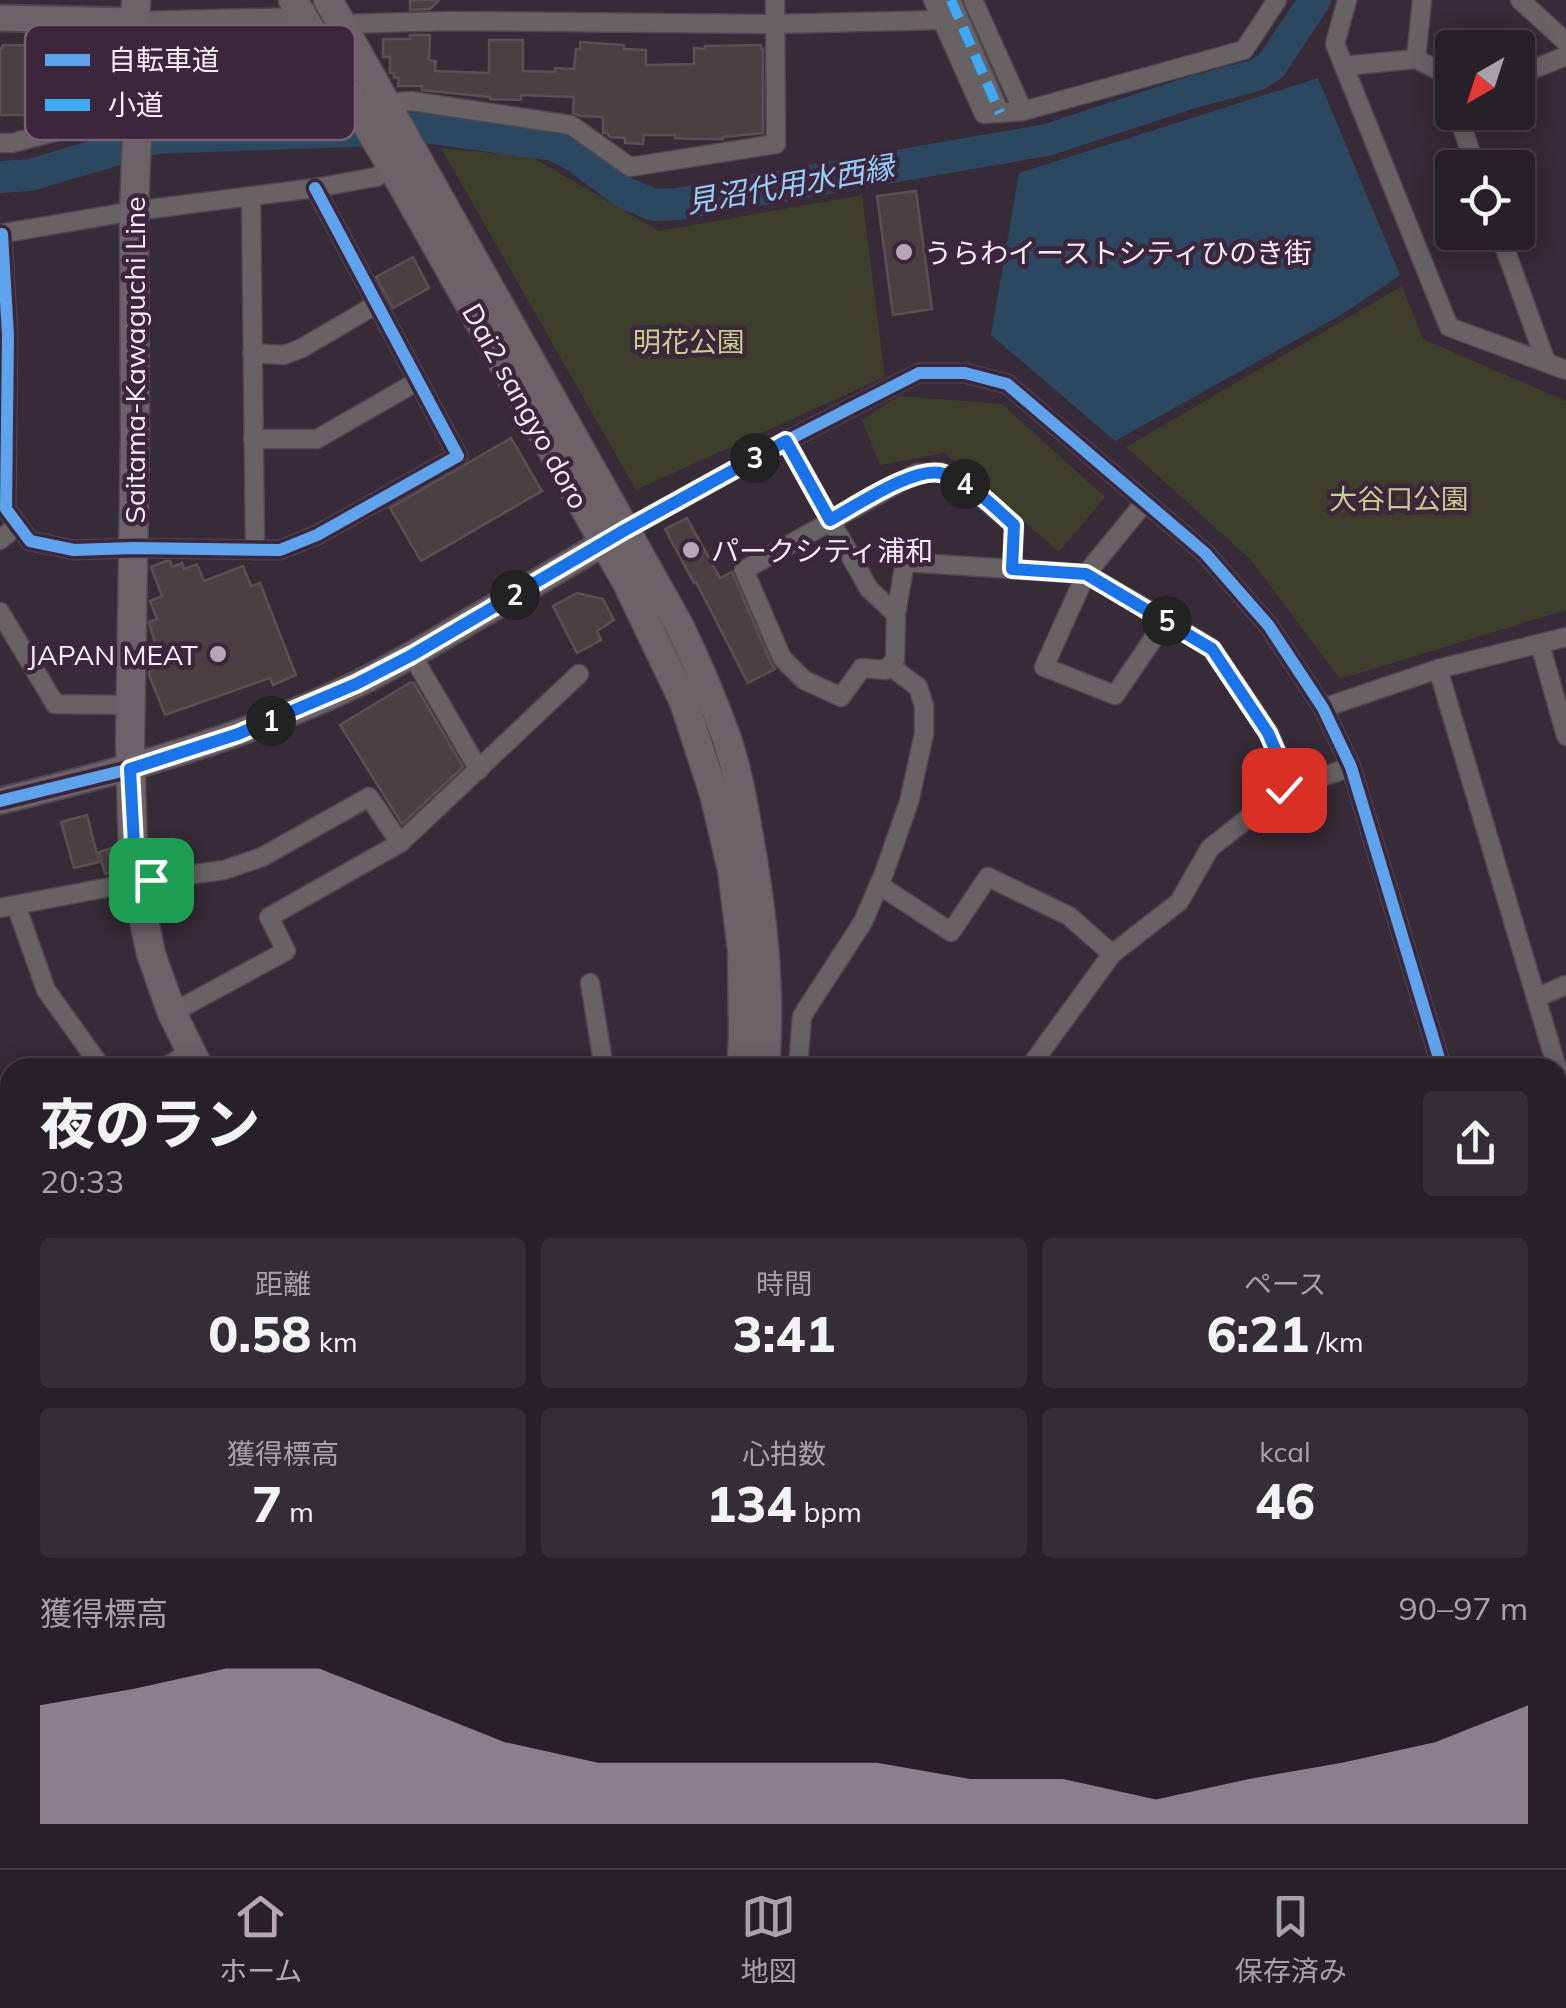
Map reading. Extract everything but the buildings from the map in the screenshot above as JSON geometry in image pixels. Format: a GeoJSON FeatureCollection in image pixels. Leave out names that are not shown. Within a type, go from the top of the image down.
{"type":"FeatureCollection","features":[{"type":"Feature","properties":{"kind":"main road","name":"Dai2 sangyo doro"},"geometry":{"type":"LineString","coordinates":[[355,48],[614,537],[627,583],[684,702],[714,794],[732,870],[742,951],[741,1058]]}},
{"type":"Feature","properties":{"kind":"main road","name":"Dai2 sangyo doro"},"geometry":{"type":"LineString","coordinates":[[355,106],[614,537],[694,657],[728,743],[746,818],[764,928],[768,988],[764,1058]]}},
{"type":"Feature","properties":{"kind":"main road","name":"Saitama-Kawaguchi Line"},"geometry":{"type":"LineString","coordinates":[[137,140],[130,705],[136,882],[151,954],[172,1013],[194,1058]]}},
{"type":"Feature","properties":{"kind":"street"},"geometry":{"type":"LineString","coordinates":[[449,0],[449,21]]}},
{"type":"Feature","properties":{"kind":"street"},"geometry":{"type":"LineString","coordinates":[[396,121],[411,101],[571,125],[630,167],[776,144],[774,0]]}},
{"type":"Feature","properties":{"kind":"street"},"geometry":{"type":"LineString","coordinates":[[933,0],[992,114]]}},
{"type":"Feature","properties":{"kind":"street"},"geometry":{"type":"LineString","coordinates":[[950,0],[992,114]]}},
{"type":"Feature","properties":{"kind":"street"},"geometry":{"type":"LineString","coordinates":[[973,0],[1023,110]]}},
{"type":"Feature","properties":{"kind":"street"},"geometry":{"type":"LineString","coordinates":[[992,114],[1023,110],[1244,50],[1278,0]]}},
{"type":"Feature","properties":{"kind":"street"},"geometry":{"type":"LineString","coordinates":[[1347,0],[1335,44],[1449,327],[1566,370]]}},
{"type":"Feature","properties":{"kind":"street"},"geometry":{"type":"LineString","coordinates":[[1416,59],[1422,0]]}},
{"type":"Feature","properties":{"kind":"street"},"geometry":{"type":"LineString","coordinates":[[1520,0],[1566,42]]}},
{"type":"Feature","properties":{"kind":"street"},"geometry":{"type":"LineString","coordinates":[[0,18],[131,7],[298,9]]}},
{"type":"Feature","properties":{"kind":"street"},"geometry":{"type":"LineString","coordinates":[[335,12],[449,21],[774,24],[942,20]]}},
{"type":"Feature","properties":{"kind":"street"},"geometry":{"type":"LineString","coordinates":[[1535,68],[1566,56]]}},
{"type":"Feature","properties":{"kind":"street"},"geometry":{"type":"LineString","coordinates":[[1344,66],[1416,59],[1435,68]]}},
{"type":"Feature","properties":{"kind":"street"},"geometry":{"type":"LineString","coordinates":[[315,188],[458,456],[318,535],[280,550],[74,550],[30,542],[6,509],[1,234],[376,177],[371,133],[355,132]]}},
{"type":"Feature","properties":{"kind":"street"},"geometry":{"type":"LineString","coordinates":[[0,142],[25,140]]}},
{"type":"Feature","properties":{"kind":"street"},"geometry":{"type":"LineString","coordinates":[[250,196],[255,550]]}},
{"type":"Feature","properties":{"kind":"street"},"geometry":{"type":"LineString","coordinates":[[1506,250],[1546,362]]}},
{"type":"Feature","properties":{"kind":"street"},"geometry":{"type":"LineString","coordinates":[[252,353],[284,355],[302,348],[377,304]]}},
{"type":"Feature","properties":{"kind":"street"},"geometry":{"type":"LineString","coordinates":[[0,801],[130,769],[300,709],[412,655],[786,441],[918,373],[965,372],[1007,384],[1205,553],[1270,626],[1323,708],[1350,767],[1439,1058]]}},
{"type":"Feature","properties":{"kind":"street"},"geometry":{"type":"LineString","coordinates":[[253,439],[317,439],[418,382]]}},
{"type":"Feature","properties":{"kind":"street"},"geometry":{"type":"LineString","coordinates":[[786,441],[870,590],[896,614]]}},
{"type":"Feature","properties":{"kind":"street"},"geometry":{"type":"LineString","coordinates":[[1012,569],[1014,525],[970,487],[941,472],[917,473],[744,570],[782,658],[804,680],[841,696],[862,668],[886,670],[895,660],[896,614],[905,562],[1086,574],[1212,649],[1268,733],[1286,774],[1284,790]]}},
{"type":"Feature","properties":{"kind":"street"},"geometry":{"type":"LineString","coordinates":[[1145,502],[1086,574],[1044,667],[1115,695],[1166,620]]}},
{"type":"Feature","properties":{"kind":"street"},"geometry":{"type":"LineString","coordinates":[[0,540],[18,526]]}},
{"type":"Feature","properties":{"kind":"street"},"geometry":{"type":"LineString","coordinates":[[0,612],[55,704],[130,705]]}},
{"type":"Feature","properties":{"kind":"street"},"geometry":{"type":"LineString","coordinates":[[1323,708],[1438,669],[1566,637]]}},
{"type":"Feature","properties":{"kind":"street"},"geometry":{"type":"LineString","coordinates":[[1540,644],[1566,736]]}},
{"type":"Feature","properties":{"kind":"street"},"geometry":{"type":"LineString","coordinates":[[412,655],[478,770]]}},
{"type":"Feature","properties":{"kind":"street"},"geometry":{"type":"LineString","coordinates":[[799,1058],[802,1016],[862,922],[910,802],[924,734],[924,706],[918,687],[890,666]]}},
{"type":"Feature","properties":{"kind":"street"},"geometry":{"type":"LineString","coordinates":[[1438,669],[1554,1058]]}},
{"type":"Feature","properties":{"kind":"street"},"geometry":{"type":"LineString","coordinates":[[172,1013],[286,951],[269,917],[400,842],[579,674]]}},
{"type":"Feature","properties":{"kind":"street"},"geometry":{"type":"LineString","coordinates":[[1035,1058],[1112,954],[1179,902],[1210,848],[1284,790],[1350,767]]}},
{"type":"Feature","properties":{"kind":"street"},"geometry":{"type":"LineString","coordinates":[[95,1058],[46,990],[8,906],[224,870],[262,857],[368,797],[400,842]]}},
{"type":"Feature","properties":{"kind":"street"},"geometry":{"type":"LineString","coordinates":[[879,885],[951,932],[988,877],[1069,916],[1112,954]]}},
{"type":"Feature","properties":{"kind":"street"},"geometry":{"type":"LineString","coordinates":[[590,983],[602,1058]]}},
{"type":"Feature","properties":{"kind":"street"},"geometry":{"type":"LineString","coordinates":[[1536,998],[1566,985]]}},
{"type":"Feature","properties":{"kind":"green space","name":"明花公園"},"geometry":{"type":"Polygon","coordinates":[[[441,148],[532,157],[659,231],[862,195],[885,377],[636,490],[441,148]]]}},
{"type":"Feature","properties":{"kind":"green space","name":"大谷口公園"},"geometry":{"type":"Polygon","coordinates":[[[1402,286],[1423,339],[1566,401],[1566,610],[1340,679],[1251,560],[1126,447],[1402,286]]]}},
{"type":"Feature","properties":{"kind":"green space"},"geometry":{"type":"Polygon","coordinates":[[[899,396],[1002,404],[1105,497],[1059,552],[945,453],[880,465],[862,420],[899,396]]]}},
{"type":"Feature","properties":{"kind":"water"},"geometry":{"type":"Polygon","coordinates":[[[1318,78],[1400,275],[1341,315],[1115,441],[991,335],[1019,173],[1318,78]]]}},
{"type":"Feature","properties":{"kind":"waterway","name":"見沼代用水西縁"},"geometry":{"type":"LineString","coordinates":[[355,131],[431,128],[554,145],[625,193],[654,205],[678,204],[1047,140],[1257,75],[1271,66],[1315,0]]}},
{"type":"Feature","properties":{"kind":"waterway","name":"見沼代用水西縁"},"geometry":{"type":"LineString","coordinates":[[0,177],[30,175],[149,140]]}},
{"type":"Feature","properties":{"kind":"marked path"},"geometry":{"type":"LineString","coordinates":[[951,0],[1000,113]]}},
{"type":"Feature","properties":{"kind":"cycle path"},"geometry":{"type":"LineString","coordinates":[[2,234],[8,335],[6,509],[30,541],[74,550],[280,550],[317,535],[458,456],[315,188]]}},
{"type":"Feature","properties":{"kind":"cycle path"},"geometry":{"type":"LineString","coordinates":[[0,801],[130,769],[237,734],[356,685],[786,441],[919,373],[965,373],[1007,384],[1205,553],[1269,626],[1323,708],[1351,767],[1439,1058]]}},
{"type":"Feature","properties":{"kind":"place","name":"うらわイーストシティひのき街"},"geometry":{"type":"Point","coordinates":[904,252]}},
{"type":"Feature","properties":{"kind":"place","name":"パークシティ浦和"},"geometry":{"type":"Point","coordinates":[691,550]}},
{"type":"Feature","properties":{"kind":"place","name":"JAPAN MEAT"},"geometry":{"type":"Point","coordinates":[218,654]}},
{"type":"Feature","properties":{"kind":"route"},"geometry":{"type":"LineString","coordinates":[[151,880],[136,882],[130,769],[238,734],[356,684],[786,441],[830,520],[917,473],[941,472],[970,487],[1014,525],[1012,569],[1086,574],[1212,649],[1268,733],[1286,774],[1284,790]]}}]}
